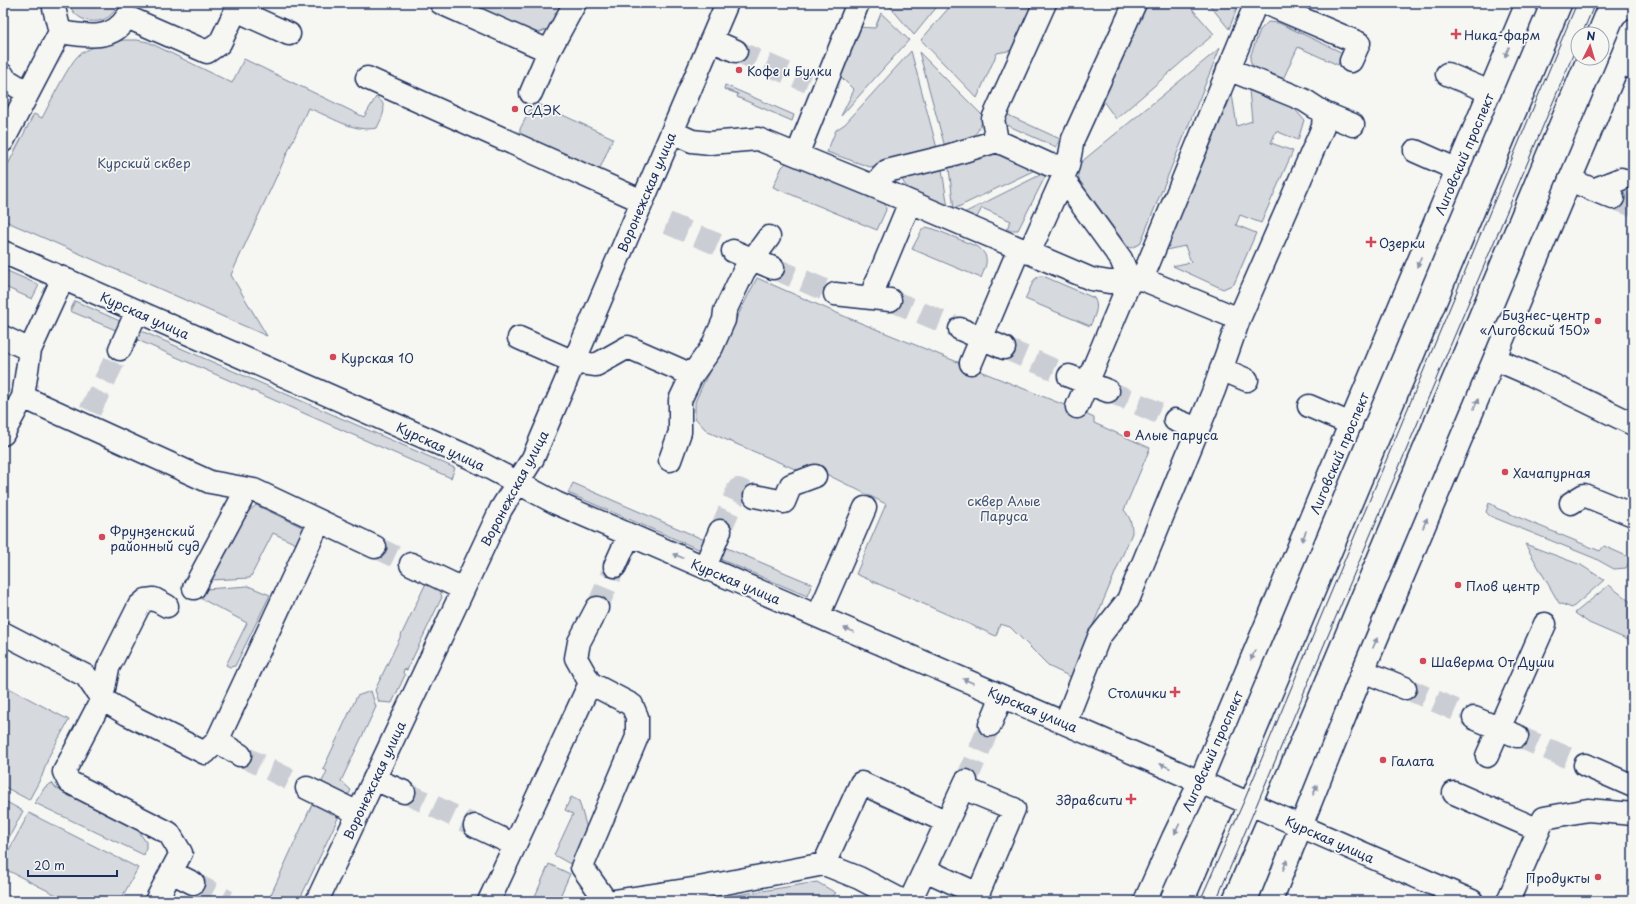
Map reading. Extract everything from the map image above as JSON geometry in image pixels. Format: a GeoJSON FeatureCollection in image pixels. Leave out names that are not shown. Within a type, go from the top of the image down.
{"type":"FeatureCollection","features":[{"type":"Feature","properties":{"kind":"street"},"geometry":{"type":"LineString","coordinates":[[3,142],[60,32],[54,3]]}},
{"type":"Feature","properties":{"kind":"street"},"geometry":{"type":"LineString","coordinates":[[441,3],[549,51]]}},
{"type":"Feature","properties":{"kind":"street"},"geometry":{"type":"LineString","coordinates":[[531,93],[549,51],[574,3]]}},
{"type":"Feature","properties":{"kind":"street","name":"Воронежская улица"},"geometry":{"type":"LineString","coordinates":[[317,901],[501,509],[533,458],[727,3]]}},
{"type":"Feature","properties":{"kind":"street"},"geometry":{"type":"LineString","coordinates":[[797,154],[816,85],[858,3]]}},
{"type":"Feature","properties":{"kind":"street"},"geometry":{"type":"LineString","coordinates":[[997,141],[992,119],[1045,3]]}},
{"type":"Feature","properties":{"kind":"street"},"geometry":{"type":"LineString","coordinates":[[971,364],[981,338],[1024,251],[1066,173],[1074,139],[1135,3]]}},
{"type":"Feature","properties":{"kind":"street"},"geometry":{"type":"LineString","coordinates":[[1077,407],[1078,379],[1136,280],[1256,3]]}},
{"type":"Feature","properties":{"kind":"street"},"geometry":{"type":"LineString","coordinates":[[1265,3],[1309,11],[1361,49]]}},
{"type":"Feature","properties":{"kind":"street","name":"Лиговский проспект"},"geometry":{"type":"LineString","coordinates":[[1145,901],[1200,782],[1527,3]]}},
{"type":"Feature","properties":{"kind":"street"},"geometry":{"type":"LineString","coordinates":[[1208,901],[1586,3]]}},
{"type":"Feature","properties":{"kind":"street"},"geometry":{"type":"LineString","coordinates":[[60,32],[85,36],[113,32],[122,26],[128,10],[207,52],[220,43],[236,10],[289,34]]}},
{"type":"Feature","properties":{"kind":"street"},"geometry":{"type":"LineString","coordinates":[[1271,901],[1363,670],[1570,180],[1626,65],[1633,30]]}},
{"type":"Feature","properties":{"kind":"street"},"geometry":{"type":"LineString","coordinates":[[711,40],[736,51]]}},
{"type":"Feature","properties":{"kind":"street"},"geometry":{"type":"LineString","coordinates":[[1228,69],[1304,100],[1324,113],[1353,125]]}},
{"type":"Feature","properties":{"kind":"street"},"geometry":{"type":"LineString","coordinates":[[1446,74],[1490,92]]}},
{"type":"Feature","properties":{"kind":"street"},"geometry":{"type":"LineString","coordinates":[[3,75],[5,79],[28,93]]}},
{"type":"Feature","properties":{"kind":"street"},"geometry":{"type":"LineString","coordinates":[[367,78],[642,201]]}},
{"type":"Feature","properties":{"kind":"street"},"geometry":{"type":"LineString","coordinates":[[1065,723],[1099,637],[1128,600],[1198,429],[1239,319],[1323,127],[1324,113]]}},
{"type":"Feature","properties":{"kind":"street"},"geometry":{"type":"LineString","coordinates":[[672,132],[692,141],[710,143],[758,139],[797,154],[1091,279],[1110,282],[1136,280],[1239,319]]}},
{"type":"Feature","properties":{"kind":"street"},"geometry":{"type":"LineString","coordinates":[[873,186],[887,171],[944,157],[997,141],[1066,173],[1121,260],[1136,280]]}},
{"type":"Feature","properties":{"kind":"street"},"geometry":{"type":"LineString","coordinates":[[1415,151],[1458,170]]}},
{"type":"Feature","properties":{"kind":"street"},"geometry":{"type":"LineString","coordinates":[[1570,180],[1609,189]]}},
{"type":"Feature","properties":{"kind":"street"},"geometry":{"type":"LineString","coordinates":[[835,294],[880,299],[910,202]]}},
{"type":"Feature","properties":{"kind":"street"},"geometry":{"type":"LineString","coordinates":[[670,460],[680,432],[680,400],[692,375],[712,347],[724,320],[725,311],[744,270],[769,237]]}},
{"type":"Feature","properties":{"kind":"street"},"geometry":{"type":"LineString","coordinates":[[732,250],[773,268]]}},
{"type":"Feature","properties":{"kind":"street","name":"Курская улица"},"geometry":{"type":"LineString","coordinates":[[3,252],[469,457],[556,503],[1472,901]]}},
{"type":"Feature","properties":{"kind":"street"},"geometry":{"type":"LineString","coordinates":[[3,434],[23,397],[30,350],[63,278]]}},
{"type":"Feature","properties":{"kind":"street"},"geometry":{"type":"LineString","coordinates":[[120,348],[137,311]]}},
{"type":"Feature","properties":{"kind":"street"},"geometry":{"type":"LineString","coordinates":[[960,330],[1004,348]]}},
{"type":"Feature","properties":{"kind":"street"},"geometry":{"type":"LineString","coordinates":[[3,338],[30,350]]}},
{"type":"Feature","properties":{"kind":"street"},"geometry":{"type":"LineString","coordinates":[[519,338],[574,362],[596,365],[628,348],[692,375]]}},
{"type":"Feature","properties":{"kind":"street"},"geometry":{"type":"LineString","coordinates":[[1495,359],[1532,375],[1633,424]]}},
{"type":"Feature","properties":{"kind":"street"},"geometry":{"type":"LineString","coordinates":[[1221,369],[1247,380]]}},
{"type":"Feature","properties":{"kind":"street"},"geometry":{"type":"LineString","coordinates":[[1078,379],[1108,392]]}},
{"type":"Feature","properties":{"kind":"street"},"geometry":{"type":"LineString","coordinates":[[23,397],[87,418],[210,482],[254,490],[375,547]]}},
{"type":"Feature","properties":{"kind":"street"},"geometry":{"type":"LineString","coordinates":[[1309,406],[1351,424]]}},
{"type":"Feature","properties":{"kind":"street"},"geometry":{"type":"LineString","coordinates":[[1175,420],[1198,429]]}},
{"type":"Feature","properties":{"kind":"street"},"geometry":{"type":"LineString","coordinates":[[755,496],[784,502],[791,485],[815,476]]}},
{"type":"Feature","properties":{"kind":"street"},"geometry":{"type":"LineString","coordinates":[[194,588],[247,489]]}},
{"type":"Feature","properties":{"kind":"street"},"geometry":{"type":"LineString","coordinates":[[1571,503],[1584,495],[1633,515]]}},
{"type":"Feature","properties":{"kind":"street"},"geometry":{"type":"LineString","coordinates":[[818,616],[864,508]]}},
{"type":"Feature","properties":{"kind":"street"},"geometry":{"type":"LineString","coordinates":[[3,633],[86,676],[102,699],[127,714],[204,753],[217,741],[320,522]]}},
{"type":"Feature","properties":{"kind":"street"},"geometry":{"type":"LineString","coordinates":[[704,567],[720,531]]}},
{"type":"Feature","properties":{"kind":"street"},"geometry":{"type":"LineString","coordinates":[[615,566],[629,535]]}},
{"type":"Feature","properties":{"kind":"street"},"geometry":{"type":"LineString","coordinates":[[411,564],[463,589]]}},
{"type":"Feature","properties":{"kind":"street"},"geometry":{"type":"LineString","coordinates":[[156,901],[181,853],[169,833],[69,782],[64,772],[102,699],[108,668],[139,606],[146,600],[154,599],[167,606]]}},
{"type":"Feature","properties":{"kind":"street"},"geometry":{"type":"LineString","coordinates":[[597,608],[579,642],[576,658],[590,684],[632,705],[637,717],[637,737],[582,867],[606,901]]}},
{"type":"Feature","properties":{"kind":"street"},"geometry":{"type":"LineString","coordinates":[[1487,756],[1508,732],[1545,624]]}},
{"type":"Feature","properties":{"kind":"street"},"geometry":{"type":"LineString","coordinates":[[1363,670],[1405,688]]}},
{"type":"Feature","properties":{"kind":"street"},"geometry":{"type":"LineString","coordinates":[[489,901],[590,684]]}},
{"type":"Feature","properties":{"kind":"street"},"geometry":{"type":"LineString","coordinates":[[990,725],[1002,696]]}},
{"type":"Feature","properties":{"kind":"street"},"geometry":{"type":"LineString","coordinates":[[1474,718],[1508,732]]}},
{"type":"Feature","properties":{"kind":"street"},"geometry":{"type":"LineString","coordinates":[[217,741],[240,755]]}},
{"type":"Feature","properties":{"kind":"street"},"geometry":{"type":"LineString","coordinates":[[1585,765],[1633,786]]}},
{"type":"Feature","properties":{"kind":"street"},"geometry":{"type":"LineString","coordinates":[[374,779],[404,792]]}},
{"type":"Feature","properties":{"kind":"street"},"geometry":{"type":"LineString","coordinates":[[824,864],[861,783],[947,822]]}},
{"type":"Feature","properties":{"kind":"street"},"geometry":{"type":"LineString","coordinates":[[910,901],[924,870],[947,822],[964,784],[1014,809],[978,894],[924,870]]}},
{"type":"Feature","properties":{"kind":"street"},"geometry":{"type":"LineString","coordinates":[[307,788],[358,813]]}},
{"type":"Feature","properties":{"kind":"street"},"geometry":{"type":"LineString","coordinates":[[1454,793],[1539,830]]}},
{"type":"Feature","properties":{"kind":"street"},"geometry":{"type":"LineString","coordinates":[[1508,901],[1544,818],[1588,810],[1633,814]]}},
{"type":"Feature","properties":{"kind":"street"},"geometry":{"type":"LineString","coordinates":[[475,826],[515,845]]}},
{"type":"Feature","properties":{"kind":"street"},"geometry":{"type":"LineString","coordinates":[[614,901],[699,888],[824,864],[859,878],[903,901]]}},
{"type":"Feature","properties":{"kind":"street"},"geometry":{"type":"LineString","coordinates":[[171,872],[193,883]]}},
{"type":"Feature","properties":{"kind":"green space"},"geometry":{"type":"Polygon","coordinates":[[[69,3],[118,3],[114,11],[108,17],[94,21],[79,17],[73,11],[69,3]]]}},
{"type":"Feature","properties":{"kind":"green space"},"geometry":{"type":"Polygon","coordinates":[[[464,3],[567,3],[553,27],[538,33],[527,31],[464,3]]]}},
{"type":"Feature","properties":{"kind":"green space"},"geometry":{"type":"Polygon","coordinates":[[[887,3],[940,3],[914,35],[887,3]]]}},
{"type":"Feature","properties":{"kind":"green space"},"geometry":{"type":"Polygon","coordinates":[[[953,3],[1034,3],[1013,50],[997,53],[977,98],[921,40],[953,3]]]}},
{"type":"Feature","properties":{"kind":"green space"},"geometry":{"type":"Polygon","coordinates":[[[1143,3],[1187,3],[1214,34],[1116,119],[1103,101],[1143,3]]]}},
{"type":"Feature","properties":{"kind":"green space"},"geometry":{"type":"Polygon","coordinates":[[[1208,3],[1239,3],[1229,29],[1208,3]]]}},
{"type":"Feature","properties":{"kind":"green space"},"geometry":{"type":"Polygon","coordinates":[[[881,13],[909,40],[841,116],[854,90],[837,73],[856,27],[875,28],[881,13]]]}},
{"type":"Feature","properties":{"kind":"green space"},"geometry":{"type":"Polygon","coordinates":[[[1268,22],[1279,23],[1343,53],[1338,65],[1298,47],[1283,79],[1257,69],[1253,66],[1250,57],[1260,30],[1268,22]]]}},
{"type":"Feature","properties":{"kind":"green space","name":"Курский сквер"},"geometry":{"type":"Polygon","coordinates":[[[124,40],[148,42],[232,83],[244,59],[364,117],[376,97],[383,104],[384,111],[377,128],[368,129],[350,126],[308,108],[231,275],[267,336],[3,220],[3,174],[34,114],[42,118],[65,74],[80,54],[96,46],[124,40]]]}},
{"type":"Feature","properties":{"kind":"green space"},"geometry":{"type":"Polygon","coordinates":[[[1220,48],[1140,244],[1131,248],[1127,246],[1079,180],[1078,173],[1080,163],[1220,48]]]}},
{"type":"Feature","properties":{"kind":"green space"},"geometry":{"type":"Polygon","coordinates":[[[911,51],[938,152],[870,167],[827,152],[836,130],[845,124],[911,51]]]}},
{"type":"Feature","properties":{"kind":"green space"},"geometry":{"type":"Polygon","coordinates":[[[919,52],[984,117],[978,131],[970,139],[946,151],[919,52]]]}},
{"type":"Feature","properties":{"kind":"green space"},"geometry":{"type":"Polygon","coordinates":[[[725,85],[794,115],[792,121],[737,97],[738,94],[724,89],[725,85]]]}},
{"type":"Feature","properties":{"kind":"green space"},"geometry":{"type":"Polygon","coordinates":[[[1249,90],[1293,107],[1304,120],[1298,140],[1276,131],[1271,143],[1293,151],[1261,223],[1240,215],[1236,225],[1256,233],[1234,284],[1223,289],[1173,266],[1191,262],[1185,246],[1166,250],[1232,94],[1237,126],[1252,121],[1249,90]]]}},
{"type":"Feature","properties":{"kind":"green space"},"geometry":{"type":"Polygon","coordinates":[[[534,102],[613,138],[598,173],[520,135],[520,129],[534,102]]]}},
{"type":"Feature","properties":{"kind":"green space"},"geometry":{"type":"Polygon","coordinates":[[[1006,114],[1060,139],[1056,147],[1002,123],[1006,114]]]}},
{"type":"Feature","properties":{"kind":"green space"},"geometry":{"type":"Polygon","coordinates":[[[997,148],[1039,168],[954,209],[948,161],[997,148]]]}},
{"type":"Feature","properties":{"kind":"green space"},"geometry":{"type":"Polygon","coordinates":[[[787,162],[885,202],[886,210],[877,230],[773,187],[782,167],[787,162]]]}},
{"type":"Feature","properties":{"kind":"green space"},"geometry":{"type":"Polygon","coordinates":[[[941,163],[948,208],[915,193],[905,185],[903,180],[903,174],[941,163]]]}},
{"type":"Feature","properties":{"kind":"green space"},"geometry":{"type":"Polygon","coordinates":[[[1048,171],[1018,230],[1006,230],[1011,221],[982,208],[976,219],[962,214],[1048,171]]]}},
{"type":"Feature","properties":{"kind":"green space"},"geometry":{"type":"Polygon","coordinates":[[[926,227],[978,247],[985,254],[986,258],[981,278],[912,249],[922,230],[926,227]]]}},
{"type":"Feature","properties":{"kind":"green space"},"geometry":{"type":"Polygon","coordinates":[[[3,269],[39,285],[32,299],[3,286],[3,269]]]}},
{"type":"Feature","properties":{"kind":"green space"},"geometry":{"type":"Polygon","coordinates":[[[1039,276],[1043,276],[1094,298],[1096,301],[1095,316],[1090,326],[1025,299],[1034,280],[1039,276]]]}},
{"type":"Feature","properties":{"kind":"green space","name":"сквер Алые Паруса"},"geometry":{"type":"Polygon","coordinates":[[[757,278],[846,317],[1079,411],[1094,418],[1094,423],[1150,448],[1124,510],[1130,520],[1132,533],[1071,677],[1050,667],[1010,627],[1000,624],[996,636],[856,574],[886,504],[826,474],[818,473],[809,475],[708,432],[695,418],[695,402],[757,278]]]}},
{"type":"Feature","properties":{"kind":"green space"},"geometry":{"type":"Polygon","coordinates":[[[75,301],[122,322],[118,331],[70,311],[75,301]]]}},
{"type":"Feature","properties":{"kind":"green space"},"geometry":{"type":"Polygon","coordinates":[[[137,329],[455,468],[451,478],[133,338],[137,329]]]}},
{"type":"Feature","properties":{"kind":"green space"},"geometry":{"type":"Polygon","coordinates":[[[573,483],[707,541],[703,551],[568,493],[573,483]]]}},
{"type":"Feature","properties":{"kind":"green space"},"geometry":{"type":"Polygon","coordinates":[[[1489,503],[1496,508],[1600,551],[1604,546],[1631,558],[1626,568],[1614,569],[1594,558],[1490,516],[1486,512],[1489,503]]]}},
{"type":"Feature","properties":{"kind":"green space"},"geometry":{"type":"Polygon","coordinates":[[[256,505],[304,528],[296,544],[273,533],[250,578],[210,580],[245,515],[256,505]]]}},
{"type":"Feature","properties":{"kind":"green space"},"geometry":{"type":"Polygon","coordinates":[[[1525,544],[1581,565],[1604,580],[1572,608],[1559,603],[1525,544]]]}},
{"type":"Feature","properties":{"kind":"green space"},"geometry":{"type":"Polygon","coordinates":[[[722,546],[812,584],[807,596],[717,558],[722,546]]]}},
{"type":"Feature","properties":{"kind":"green space"},"geometry":{"type":"Polygon","coordinates":[[[426,583],[439,589],[442,597],[407,670],[404,669],[403,673],[405,675],[392,703],[379,702],[375,690],[426,583]]]}},
{"type":"Feature","properties":{"kind":"green space"},"geometry":{"type":"Polygon","coordinates":[[[1609,585],[1633,604],[1633,642],[1589,623],[1575,613],[1609,585]]]}},
{"type":"Feature","properties":{"kind":"green space"},"geometry":{"type":"Polygon","coordinates":[[[248,586],[270,595],[235,666],[230,667],[226,665],[247,623],[200,598],[206,589],[248,586]]]}},
{"type":"Feature","properties":{"kind":"green space"},"geometry":{"type":"Polygon","coordinates":[[[3,685],[69,720],[49,756],[42,776],[29,800],[3,786],[3,685]]]}},
{"type":"Feature","properties":{"kind":"green space"},"geometry":{"type":"Polygon","coordinates":[[[371,691],[376,707],[341,781],[351,790],[349,794],[334,794],[320,786],[327,771],[323,769],[357,696],[371,691]]]}},
{"type":"Feature","properties":{"kind":"green space"},"geometry":{"type":"Polygon","coordinates":[[[52,783],[56,788],[136,828],[146,842],[144,855],[35,803],[45,787],[52,783]]]}},
{"type":"Feature","properties":{"kind":"green space"},"geometry":{"type":"Polygon","coordinates":[[[571,797],[579,801],[588,832],[574,866],[554,855],[573,814],[565,810],[571,797]]]}},
{"type":"Feature","properties":{"kind":"green space"},"geometry":{"type":"Polygon","coordinates":[[[3,800],[23,811],[3,849],[3,800]]]}},
{"type":"Feature","properties":{"kind":"green space"},"geometry":{"type":"Polygon","coordinates":[[[314,800],[329,808],[338,818],[299,901],[268,901],[314,800]]]}},
{"type":"Feature","properties":{"kind":"green space"},"geometry":{"type":"Polygon","coordinates":[[[29,813],[138,868],[120,901],[68,901],[3,868],[3,861],[29,813]]]}},
{"type":"Feature","properties":{"kind":"green space"},"geometry":{"type":"Polygon","coordinates":[[[549,864],[570,874],[558,901],[533,901],[549,864]]]}},
{"type":"Feature","properties":{"kind":"green space"},"geometry":{"type":"Polygon","coordinates":[[[817,882],[836,893],[828,901],[712,901],[719,898],[817,882]]]}},
{"type":"Feature","properties":{"kind":"tunnel"},"geometry":{"type":"LineString","coordinates":[[736,51],[808,82]]}},
{"type":"Feature","properties":{"kind":"tunnel"},"geometry":{"type":"LineString","coordinates":[[1613,198],[1633,206]]}},
{"type":"Feature","properties":{"kind":"tunnel"},"geometry":{"type":"LineString","coordinates":[[667,223],[733,251]]}},
{"type":"Feature","properties":{"kind":"tunnel"},"geometry":{"type":"LineString","coordinates":[[773,268],[835,294]]}},
{"type":"Feature","properties":{"kind":"tunnel"},"geometry":{"type":"LineString","coordinates":[[890,300],[960,329]]}},
{"type":"Feature","properties":{"kind":"tunnel"},"geometry":{"type":"LineString","coordinates":[[1004,348],[1069,376]]}},
{"type":"Feature","properties":{"kind":"tunnel"},"geometry":{"type":"LineString","coordinates":[[90,411],[120,349]]}},
{"type":"Feature","properties":{"kind":"tunnel"},"geometry":{"type":"LineString","coordinates":[[1108,391],[1175,420]]}},
{"type":"Feature","properties":{"kind":"tunnel"},"geometry":{"type":"LineString","coordinates":[[720,531],[738,489],[755,496]]}},
{"type":"Feature","properties":{"kind":"tunnel"},"geometry":{"type":"LineString","coordinates":[[375,547],[411,564]]}},
{"type":"Feature","properties":{"kind":"tunnel"},"geometry":{"type":"LineString","coordinates":[[597,608],[615,566]]}},
{"type":"Feature","properties":{"kind":"tunnel"},"geometry":{"type":"LineString","coordinates":[[1405,688],[1474,718]]}},
{"type":"Feature","properties":{"kind":"tunnel"},"geometry":{"type":"LineString","coordinates":[[966,781],[990,725]]}},
{"type":"Feature","properties":{"kind":"tunnel"},"geometry":{"type":"LineString","coordinates":[[1517,736],[1585,765]]}},
{"type":"Feature","properties":{"kind":"tunnel"},"geometry":{"type":"LineString","coordinates":[[240,755],[307,788]]}},
{"type":"Feature","properties":{"kind":"tunnel"},"geometry":{"type":"LineString","coordinates":[[404,792],[475,826]]}},
{"type":"Feature","properties":{"kind":"tunnel"},"geometry":{"type":"LineString","coordinates":[[193,883],[228,901]]}},
{"type":"Feature","properties":{"kind":"tram line"},"geometry":{"type":"LineString","coordinates":[[1200,901],[1244,801],[1577,3]]}},
{"type":"Feature","properties":{"kind":"tram line"},"geometry":{"type":"LineString","coordinates":[[1585,26],[1595,3]]}},
{"type":"Feature","properties":{"kind":"tram line"},"geometry":{"type":"LineString","coordinates":[[1216,901],[1570,62]]}},
{"type":"Feature","properties":{"kind":"place","name":"Ника-фарм"},"geometry":{"type":"Point","coordinates":[1456,34]}},
{"type":"Feature","properties":{"kind":"place","name":"Кофе и Булки"},"geometry":{"type":"Point","coordinates":[739,70]}},
{"type":"Feature","properties":{"kind":"place","name":"СДЭК"},"geometry":{"type":"Point","coordinates":[515,109]}},
{"type":"Feature","properties":{"kind":"place","name":"Озерки"},"geometry":{"type":"Point","coordinates":[1371,242]}},
{"type":"Feature","properties":{"kind":"place","name":"Бизнес-центр «Лиговский 150»"},"geometry":{"type":"Point","coordinates":[1598,321]}},
{"type":"Feature","properties":{"kind":"place","name":"Курская 10"},"geometry":{"type":"Point","coordinates":[333,357]}},
{"type":"Feature","properties":{"kind":"place","name":"Алые паруса"},"geometry":{"type":"Point","coordinates":[1127,434]}},
{"type":"Feature","properties":{"kind":"place","name":"Хачапурная"},"geometry":{"type":"Point","coordinates":[1505,472]}},
{"type":"Feature","properties":{"kind":"place","name":"Фрунзенский районный суд"},"geometry":{"type":"Point","coordinates":[102,537]}},
{"type":"Feature","properties":{"kind":"place","name":"Плов центр"},"geometry":{"type":"Point","coordinates":[1458,585]}},
{"type":"Feature","properties":{"kind":"place","name":"Шаверма От Души"},"geometry":{"type":"Point","coordinates":[1423,661]}},
{"type":"Feature","properties":{"kind":"place","name":"Столички"},"geometry":{"type":"Point","coordinates":[1175,692]}},
{"type":"Feature","properties":{"kind":"place","name":"Галата"},"geometry":{"type":"Point","coordinates":[1383,760]}},
{"type":"Feature","properties":{"kind":"place","name":"Здравсити"},"geometry":{"type":"Point","coordinates":[1131,799]}},
{"type":"Feature","properties":{"kind":"place","name":"Продукты"},"geometry":{"type":"Point","coordinates":[1598,877]}}]}
